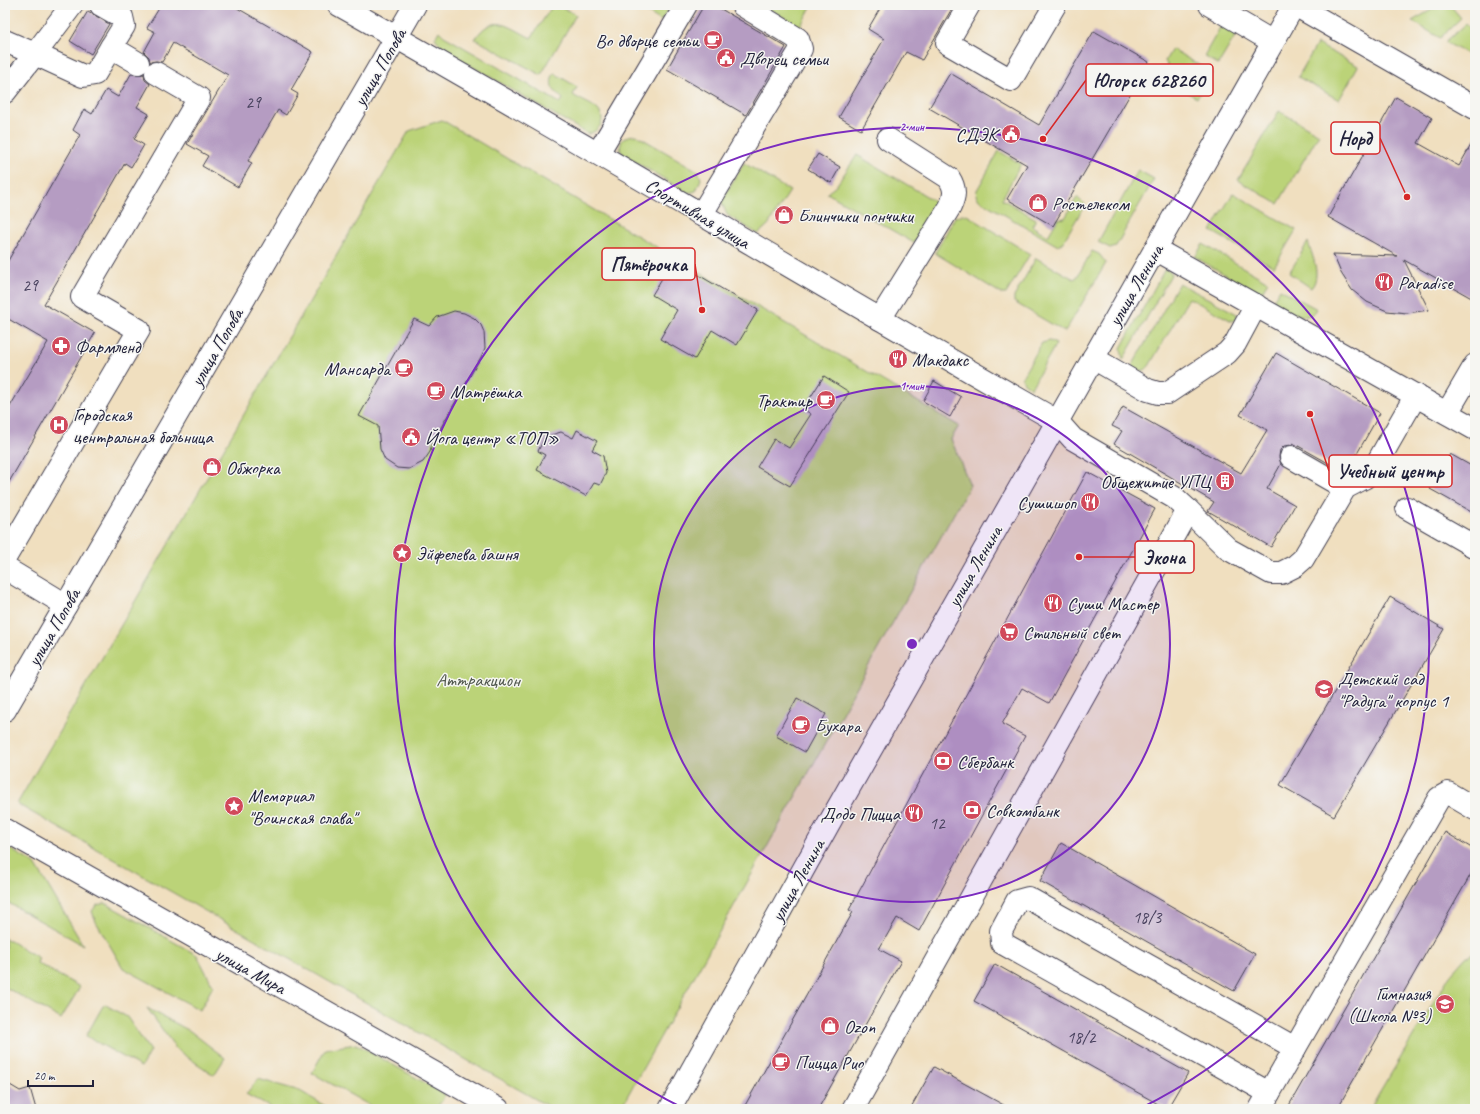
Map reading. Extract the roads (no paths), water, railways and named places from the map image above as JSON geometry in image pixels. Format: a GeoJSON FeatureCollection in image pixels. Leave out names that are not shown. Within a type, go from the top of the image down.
{"type":"FeatureCollection","features":[{"type":"Feature","properties":{"kind":"street"},"geometry":{"type":"LineString","coordinates":[[5,92],[72,5]]}},
{"type":"Feature","properties":{"kind":"street"},"geometry":{"type":"LineString","coordinates":[[5,41],[83,76],[95,74],[124,26],[122,17],[101,5]]}},
{"type":"Feature","properties":{"kind":"street","name":"Спортивная улица"},"geometry":{"type":"LineString","coordinates":[[339,5],[598,153],[701,215],[1057,421],[1073,439],[1175,498],[1228,549],[1271,573],[1281,573],[1295,566],[1302,559],[1345,488]]}},
{"type":"Feature","properties":{"kind":"street","name":"улица Попова"},"geometry":{"type":"LineString","coordinates":[[5,710],[415,5]]}},
{"type":"Feature","properties":{"kind":"street"},"geometry":{"type":"LineString","coordinates":[[598,153],[686,5]]}},
{"type":"Feature","properties":{"kind":"street"},"geometry":{"type":"LineString","coordinates":[[701,215],[801,49],[798,39],[742,5]]}},
{"type":"Feature","properties":{"kind":"street"},"geometry":{"type":"LineString","coordinates":[[969,5],[947,43],[1011,80],[1056,5]]}},
{"type":"Feature","properties":{"kind":"street"},"geometry":{"type":"LineString","coordinates":[[1210,5],[1273,42]]}},
{"type":"Feature","properties":{"kind":"street"},"geometry":{"type":"LineString","coordinates":[[1294,5],[1475,108]]}},
{"type":"Feature","properties":{"kind":"street","name":"улица Ленина"},"geometry":{"type":"LineString","coordinates":[[670,1109],[833,815],[1294,5]]}},
{"type":"Feature","properties":{"kind":"street"},"geometry":{"type":"LineString","coordinates":[[5,558],[139,330],[82,298],[199,98],[111,47]]}},
{"type":"Feature","properties":{"kind":"street"},"geometry":{"type":"LineString","coordinates":[[880,319],[950,208],[955,196],[954,186],[949,178],[888,139]]}},
{"type":"Feature","properties":{"kind":"street"},"geometry":{"type":"LineString","coordinates":[[1155,249],[1475,429]]}},
{"type":"Feature","properties":{"kind":"street"},"geometry":{"type":"LineString","coordinates":[[1093,358],[1148,390],[1158,393],[1167,393],[1227,353],[1235,344],[1256,306]]}},
{"type":"Feature","properties":{"kind":"street"},"geometry":{"type":"LineString","coordinates":[[1447,413],[1475,365]]}},
{"type":"Feature","properties":{"kind":"street"},"geometry":{"type":"LineString","coordinates":[[1291,457],[1345,488],[1364,478],[1373,470],[1416,395]]}},
{"type":"Feature","properties":{"kind":"street"},"geometry":{"type":"LineString","coordinates":[[1407,508],[1475,547]]}},
{"type":"Feature","properties":{"kind":"street"},"geometry":{"type":"LineString","coordinates":[[853,1109],[1188,510]]}},
{"type":"Feature","properties":{"kind":"street"},"geometry":{"type":"LineString","coordinates":[[5,568],[66,605]]}},
{"type":"Feature","properties":{"kind":"street"},"geometry":{"type":"LineString","coordinates":[[1295,1048],[1028,898],[1017,901],[1001,931],[1002,943],[1264,1101],[1295,1048],[1439,798],[1448,793],[1475,809]]}},
{"type":"Feature","properties":{"kind":"street","name":"улица Мира"},"geometry":{"type":"LineString","coordinates":[[5,830],[498,1109]]}},
{"type":"Feature","properties":{"kind":"place","name":"Во дворце семьи"},"geometry":{"type":"Point","coordinates":[713,40]}},
{"type":"Feature","properties":{"kind":"place","name":"Дворец семьи"},"geometry":{"type":"Point","coordinates":[726,58]}},
{"type":"Feature","properties":{"kind":"place","name":"СДЭК"},"geometry":{"type":"Point","coordinates":[1011,134]}},
{"type":"Feature","properties":{"kind":"place","name":"Югорск 628260"},"geometry":{"type":"Point","coordinates":[1043,139]}},
{"type":"Feature","properties":{"kind":"place","name":"Норд"},"geometry":{"type":"Point","coordinates":[1407,197]}},
{"type":"Feature","properties":{"kind":"place","name":"Ростелеком"},"geometry":{"type":"Point","coordinates":[1038,203]}},
{"type":"Feature","properties":{"kind":"place","name":"Блинчики пончики"},"geometry":{"type":"Point","coordinates":[784,215]}},
{"type":"Feature","properties":{"kind":"place","name":"Paradise"},"geometry":{"type":"Point","coordinates":[1384,282]}},
{"type":"Feature","properties":{"kind":"place","name":"Пятёрочка"},"geometry":{"type":"Point","coordinates":[702,310]}},
{"type":"Feature","properties":{"kind":"place","name":"Фармленд"},"geometry":{"type":"Point","coordinates":[61,346]}},
{"type":"Feature","properties":{"kind":"place","name":"Макдакс"},"geometry":{"type":"Point","coordinates":[898,359]}},
{"type":"Feature","properties":{"kind":"place","name":"Мансарда"},"geometry":{"type":"Point","coordinates":[404,368]}},
{"type":"Feature","properties":{"kind":"place","name":"Матрёшка"},"geometry":{"type":"Point","coordinates":[436,391]}},
{"type":"Feature","properties":{"kind":"place","name":"Трактир"},"geometry":{"type":"Point","coordinates":[826,400]}},
{"type":"Feature","properties":{"kind":"place","name":"Учебный центр"},"geometry":{"type":"Point","coordinates":[1310,414]}},
{"type":"Feature","properties":{"kind":"place","name":"Городская центральная больница"},"geometry":{"type":"Point","coordinates":[59,425]}},
{"type":"Feature","properties":{"kind":"place","name":"Йога центр «ТОП»"},"geometry":{"type":"Point","coordinates":[411,437]}},
{"type":"Feature","properties":{"kind":"place","name":"Обжорка"},"geometry":{"type":"Point","coordinates":[212,467]}},
{"type":"Feature","properties":{"kind":"place","name":"Общежитие УПЦ"},"geometry":{"type":"Point","coordinates":[1225,481]}},
{"type":"Feature","properties":{"kind":"place","name":"Сушишоп"},"geometry":{"type":"Point","coordinates":[1090,502]}},
{"type":"Feature","properties":{"kind":"place","name":"Эйфелева башня"},"geometry":{"type":"Point","coordinates":[402,553]}},
{"type":"Feature","properties":{"kind":"place","name":"Экона"},"geometry":{"type":"Point","coordinates":[1079,557]}},
{"type":"Feature","properties":{"kind":"place","name":"Суши Мастер"},"geometry":{"type":"Point","coordinates":[1053,603]}},
{"type":"Feature","properties":{"kind":"place","name":"Стильный свет"},"geometry":{"type":"Point","coordinates":[1009,632]}},
{"type":"Feature","properties":{"kind":"place","name":"Детский сад \"Радуга\" корпус 1"},"geometry":{"type":"Point","coordinates":[1324,689]}},
{"type":"Feature","properties":{"kind":"place","name":"Бухара"},"geometry":{"type":"Point","coordinates":[801,725]}},
{"type":"Feature","properties":{"kind":"place","name":"Сбербанк"},"geometry":{"type":"Point","coordinates":[943,761]}},
{"type":"Feature","properties":{"kind":"place","name":"Мемориал \"Воинская слава\""},"geometry":{"type":"Point","coordinates":[234,806]}},
{"type":"Feature","properties":{"kind":"place","name":"Совкомбанк"},"geometry":{"type":"Point","coordinates":[972,810]}},
{"type":"Feature","properties":{"kind":"place","name":"Додо Пицца"},"geometry":{"type":"Point","coordinates":[914,813]}},
{"type":"Feature","properties":{"kind":"place","name":"Гимназия (Школа №3)"},"geometry":{"type":"Point","coordinates":[1445,1004]}},
{"type":"Feature","properties":{"kind":"place","name":"Ozon"},"geometry":{"type":"Point","coordinates":[830,1026]}},
{"type":"Feature","properties":{"kind":"place","name":"Пицца Рио"},"geometry":{"type":"Point","coordinates":[781,1062]}},
{"type":"Feature","properties":{"kind":"park label","name":"Аттракцион"},"geometry":{"type":"Point","coordinates":[478,679]}}]}
